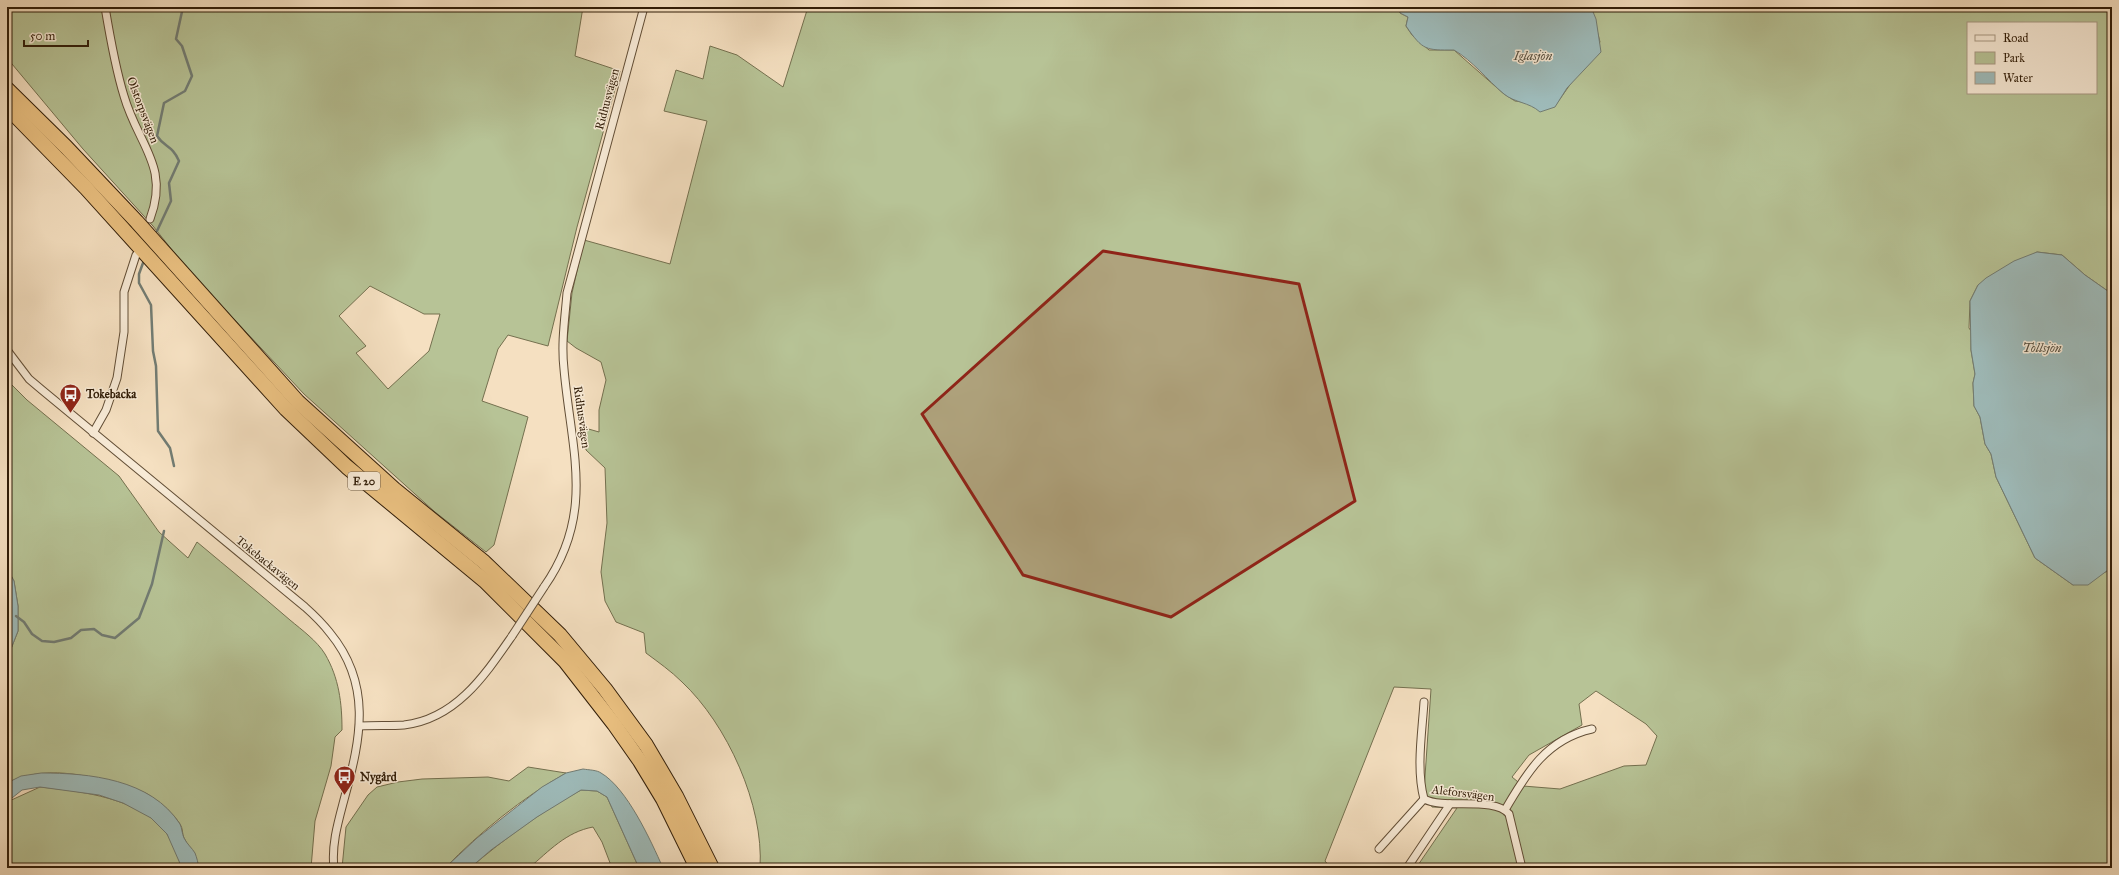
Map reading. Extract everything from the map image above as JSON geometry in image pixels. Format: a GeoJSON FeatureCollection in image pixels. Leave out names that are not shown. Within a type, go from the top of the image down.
{"type":"FeatureCollection","features":[{"type":"Feature","properties":{"kind":"highway","name":"E 20"},"geometry":{"type":"LineString","coordinates":[[7,89],[66,147],[137,222],[298,402],[394,489],[484,562],[565,641],[606,689],[646,745],[676,796],[712,868]]}},
{"type":"Feature","properties":{"kind":"highway","name":"E 20"},"geometry":{"type":"LineString","coordinates":[[7,108],[86,188],[286,409],[347,466],[485,581],[565,661],[614,724],[640,761],[663,799],[697,868]]}},
{"type":"Feature","properties":{"kind":"street","name":"Olstorpsvägen"},"geometry":{"type":"LineString","coordinates":[[105,7],[124,98],[156,170],[158,186],[157,202],[150,220]]}},
{"type":"Feature","properties":{"kind":"street","name":"Ridhusvägen"},"geometry":{"type":"LineString","coordinates":[[360,726],[404,725],[422,721],[441,713],[471,691],[512,636],[544,588],[563,554],[572,529],[576,507],[577,461],[564,368],[563,332],[567,293],[644,7]]}},
{"type":"Feature","properties":{"kind":"street"},"geometry":{"type":"LineString","coordinates":[[93,433],[106,410],[117,378],[124,332],[124,292],[126,281],[136,255]]}},
{"type":"Feature","properties":{"kind":"street","name":"Tokebackavägen"},"geometry":{"type":"LineString","coordinates":[[7,350],[30,379],[93,433],[305,607],[331,634],[348,662],[358,692],[360,726],[357,750],[338,823],[334,868]]}},
{"type":"Feature","properties":{"kind":"street"},"geometry":{"type":"LineString","coordinates":[[1424,702],[1421,752],[1422,791],[1424,799]]}},
{"type":"Feature","properties":{"kind":"street"},"geometry":{"type":"LineString","coordinates":[[1505,810],[1542,755],[1565,738],[1592,729]]}},
{"type":"Feature","properties":{"kind":"street","name":"Aleforsvägen"},"geometry":{"type":"LineString","coordinates":[[1380,849],[1424,799],[1438,804],[1483,804],[1505,810],[1512,822],[1522,868]]}},
{"type":"Feature","properties":{"kind":"street"},"geometry":{"type":"LineString","coordinates":[[1407,868],[1450,804]]}},
{"type":"Feature","properties":{"kind":"highlighted area"},"geometry":{"type":"Polygon","coordinates":[[[1103,251],[1299,284],[1355,501],[1171,617],[1023,575],[922,414],[1103,251]]]}},
{"type":"Feature","properties":{"kind":"green space"},"geometry":{"type":"Polygon","coordinates":[[[7,7],[583,7],[575,56],[620,71],[577,227],[548,346],[508,335],[498,349],[482,401],[528,417],[494,545],[486,552],[435,512],[304,394],[188,270],[153,226],[83,149],[7,58],[7,7]],[[370,286],[339,316],[366,346],[356,353],[388,389],[429,351],[440,314],[424,314],[370,286]]]}},
{"type":"Feature","properties":{"kind":"green space"},"geometry":{"type":"Polygon","coordinates":[[[808,7],[1400,7],[1400,13],[1408,17],[1406,26],[1412,35],[1429,50],[1454,50],[1504,94],[1515,101],[1555,106],[1600,42],[1591,7],[2112,7],[2112,294],[2085,275],[2062,255],[2037,252],[1978,285],[1970,301],[1969,328],[1971,331],[1971,350],[1975,374],[1973,383],[1974,406],[1980,417],[1985,444],[1991,454],[1996,477],[2035,558],[2073,585],[2108,571],[2112,567],[2112,868],[1416,868],[1457,808],[1432,807],[1424,791],[1431,689],[1394,687],[1325,861],[1331,868],[760,868],[760,844],[756,818],[749,793],[728,743],[714,720],[698,699],[673,674],[646,653],[644,633],[616,622],[605,601],[601,572],[607,523],[605,468],[586,450],[585,428],[599,432],[599,410],[606,380],[601,362],[576,348],[567,341],[572,293],[584,240],[670,264],[707,121],[664,111],[676,70],[703,79],[710,46],[737,55],[783,87],[808,7]],[[1596,691],[1579,704],[1582,725],[1529,755],[1512,777],[1523,786],[1560,789],[1624,766],[1646,765],[1657,736],[1646,724],[1596,691]]]}},
{"type":"Feature","properties":{"kind":"green space"},"geometry":{"type":"Polygon","coordinates":[[[7,380],[27,400],[119,476],[159,532],[188,558],[197,542],[309,636],[325,654],[337,681],[342,730],[335,737],[331,766],[315,821],[311,868],[199,868],[177,820],[161,804],[143,792],[94,778],[65,773],[35,774],[21,777],[7,783],[7,659],[18,631],[18,606],[14,581],[7,568],[7,380]]]}},
{"type":"Feature","properties":{"kind":"green space"},"geometry":{"type":"Polygon","coordinates":[[[528,767],[566,773],[533,793],[502,816],[472,841],[445,868],[342,868],[346,827],[368,795],[377,787],[398,782],[422,779],[488,777],[509,781],[528,767]]]}},
{"type":"Feature","properties":{"kind":"green space"},"geometry":{"type":"Polygon","coordinates":[[[40,787],[73,791],[109,798],[142,812],[156,822],[167,834],[174,846],[182,868],[7,868],[7,802],[40,787]]]}},
{"type":"Feature","properties":{"kind":"green space"},"geometry":{"type":"Polygon","coordinates":[[[581,790],[597,791],[607,797],[639,868],[612,868],[602,842],[593,827],[574,833],[558,843],[529,868],[470,868],[524,826],[581,790]]]}},
{"type":"Feature","properties":{"kind":"water","name":"Iglasjön"},"geometry":{"type":"Polygon","coordinates":[[[1400,7],[1591,7],[1596,19],[1601,52],[1567,88],[1555,107],[1540,112],[1531,106],[1508,97],[1474,65],[1454,50],[1437,50],[1421,45],[1406,26],[1408,17],[1400,13],[1400,7]]]}},
{"type":"Feature","properties":{"kind":"water","name":"Tollsjön"},"geometry":{"type":"Polygon","coordinates":[[[2037,252],[2062,255],[2085,275],[2112,294],[2112,567],[2088,585],[2073,585],[2035,558],[1996,477],[1991,454],[1985,444],[1980,417],[1974,406],[1973,383],[1975,374],[1971,350],[1970,301],[1978,285],[1986,278],[2014,261],[2037,252]]]}},
{"type":"Feature","properties":{"kind":"water"},"geometry":{"type":"Polygon","coordinates":[[[7,568],[14,581],[18,606],[18,631],[7,659],[7,568]]]}},
{"type":"Feature","properties":{"kind":"water"},"geometry":{"type":"Polygon","coordinates":[[[583,769],[599,772],[611,780],[620,790],[637,816],[663,868],[639,868],[607,797],[597,791],[581,790],[537,817],[491,850],[470,868],[445,868],[477,838],[542,787],[566,773],[583,769]]]}},
{"type":"Feature","properties":{"kind":"water"},"geometry":{"type":"Polygon","coordinates":[[[41,773],[60,773],[98,777],[136,788],[153,797],[168,809],[180,824],[184,838],[195,853],[199,868],[182,868],[167,834],[151,818],[123,803],[99,795],[40,787],[22,790],[7,802],[7,783],[21,776],[41,773]]]}},
{"type":"Feature","properties":{"kind":"waterway"},"geometry":{"type":"LineString","coordinates":[[157,231],[171,201],[169,183],[179,161],[174,152],[157,136],[164,103],[185,91],[192,76],[182,46],[176,39],[183,7]]}},
{"type":"Feature","properties":{"kind":"waterway"},"geometry":{"type":"LineString","coordinates":[[143,263],[139,274],[139,283],[151,305],[153,351],[156,366],[158,431],[170,448],[174,466]]}},
{"type":"Feature","properties":{"kind":"waterway"},"geometry":{"type":"LineString","coordinates":[[16,616],[24,622],[32,634],[42,641],[54,642],[71,638],[81,630],[94,629],[102,635],[115,638],[139,618],[152,584],[164,531]]}},
{"type":"Feature","properties":{"kind":"place","name":"Tokebacka"},"geometry":{"type":"Point","coordinates":[71,414]}},
{"type":"Feature","properties":{"kind":"place","name":"Nygård"},"geometry":{"type":"Point","coordinates":[345,796]}}]}
